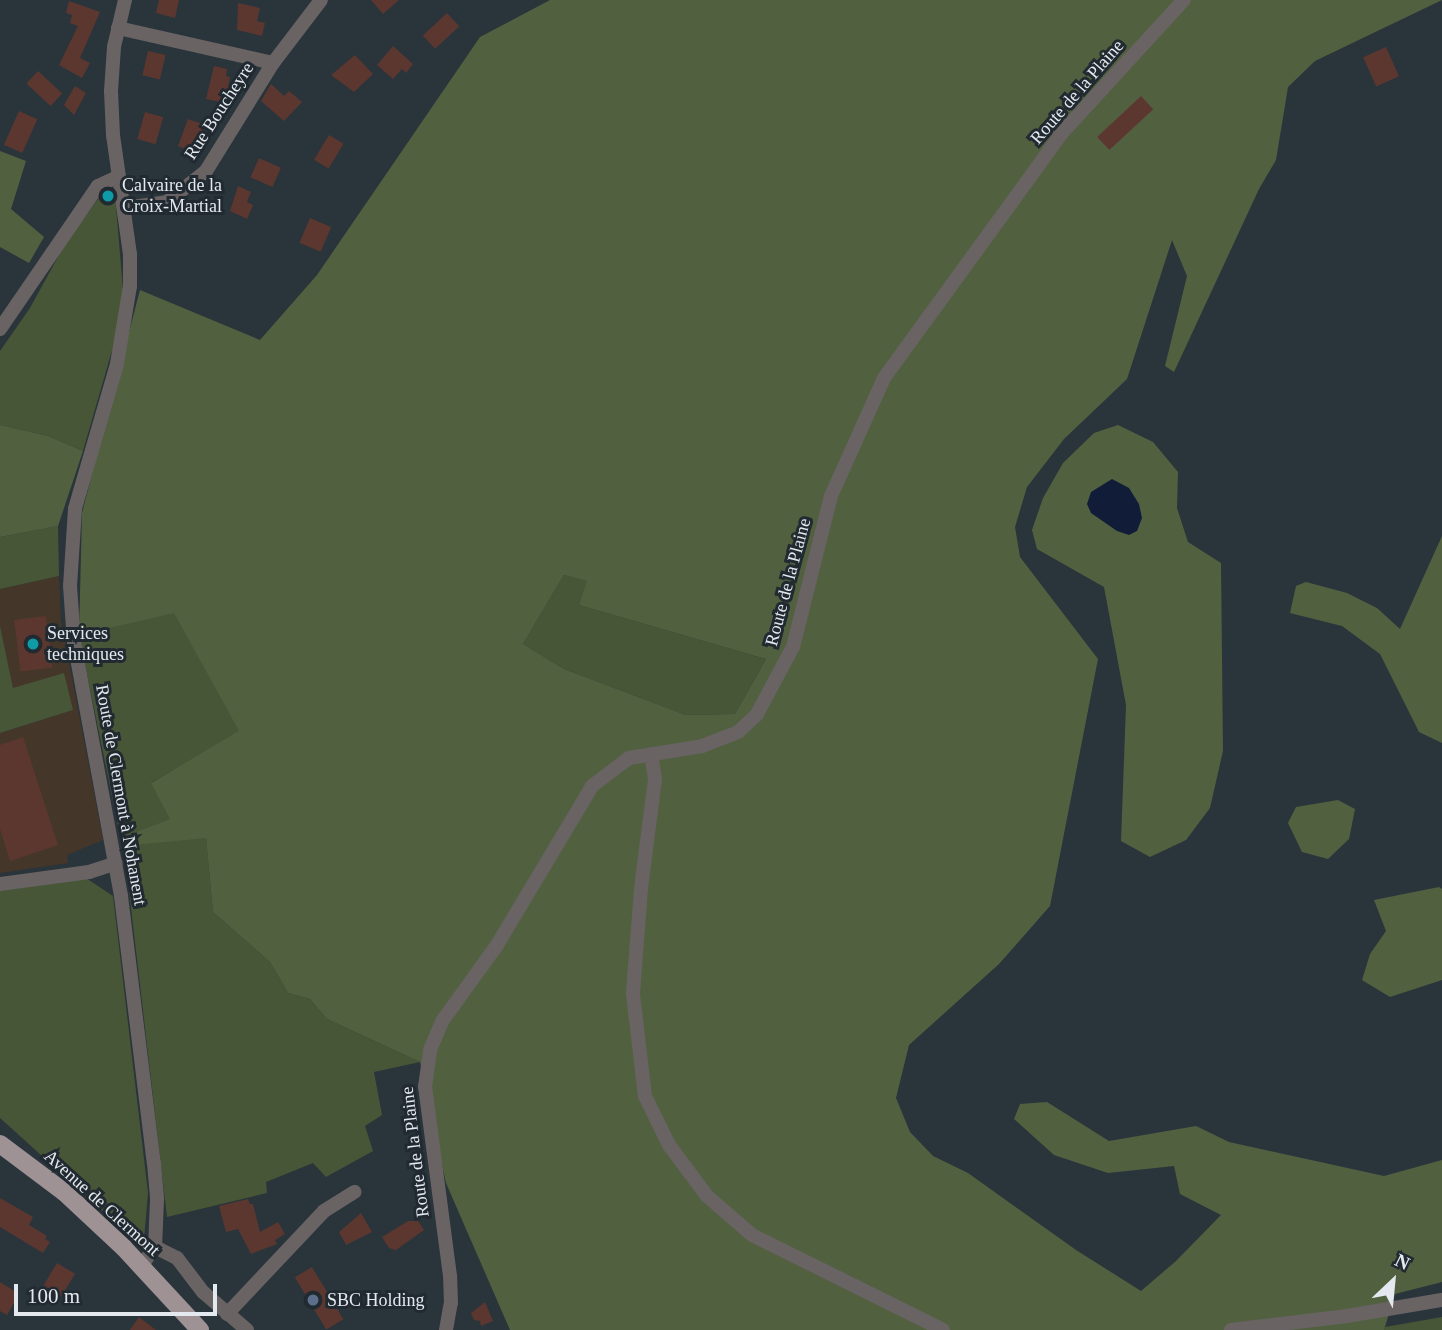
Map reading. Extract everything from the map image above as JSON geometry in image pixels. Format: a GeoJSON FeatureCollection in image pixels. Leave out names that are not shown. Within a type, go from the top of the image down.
{"type":"FeatureCollection","features":[{"type":"Feature","properties":{"kind":"main road","name":"Avenue de Clermont"},"geometry":{"type":"LineString","coordinates":[[0,1144],[64,1192],[141,1265],[200,1330]]}},
{"type":"Feature","properties":{"kind":"street","name":"Route de Clermont à Nohanent"},"geometry":{"type":"LineString","coordinates":[[125,0],[118,28],[111,91],[130,264],[126,324],[75,509],[70,577],[74,642],[116,863],[154,1163],[157,1200],[155,1247]]}},
{"type":"Feature","properties":{"kind":"street","name":"Rue Boucheyre"},"geometry":{"type":"LineString","coordinates":[[125,208],[167,202],[206,171],[273,63],[321,0]]}},
{"type":"Feature","properties":{"kind":"street","name":"Route de la Plaine"},"geometry":{"type":"LineString","coordinates":[[446,1330],[451,1303],[450,1276],[425,1087],[429,1049],[443,1020],[497,945],[592,786],[629,758],[702,746],[738,732],[757,714],[793,647],[831,496],[884,378],[1061,134],[1184,0]]}},
{"type":"Feature","properties":{"kind":"street"},"geometry":{"type":"LineString","coordinates":[[118,28],[273,63]]}},
{"type":"Feature","properties":{"kind":"street"},"geometry":{"type":"LineString","coordinates":[[0,329],[98,186],[120,176]]}},
{"type":"Feature","properties":{"kind":"street"},"geometry":{"type":"LineString","coordinates":[[651,754],[655,779],[641,889],[633,994],[645,1096],[669,1145],[707,1196],[752,1235],[943,1330]]}},
{"type":"Feature","properties":{"kind":"street"},"geometry":{"type":"LineString","coordinates":[[0,884],[89,872],[116,863]]}},
{"type":"Feature","properties":{"kind":"street"},"geometry":{"type":"LineString","coordinates":[[227,1314],[324,1211],[355,1192]]}},
{"type":"Feature","properties":{"kind":"street"},"geometry":{"type":"LineString","coordinates":[[141,1265],[155,1247],[177,1258],[227,1314],[247,1330]]}},
{"type":"Feature","properties":{"kind":"street"},"geometry":{"type":"LineString","coordinates":[[1231,1330],[1347,1317],[1442,1300]]}},
{"type":"Feature","properties":{"kind":"shaded area"},"geometry":{"type":"Polygon","coordinates":[[[59,576],[61,621],[103,840],[67,855],[68,863],[0,873],[0,733],[73,710],[13,688],[0,626],[0,589],[59,576]]]}},
{"type":"Feature","properties":{"kind":"green space"},"geometry":{"type":"Polygon","coordinates":[[[550,0],[1442,0],[1315,61],[1288,87],[1276,160],[1259,189],[1174,372],[1165,366],[1187,276],[1172,240],[1127,379],[1064,439],[1027,487],[1015,527],[1020,557],[1098,659],[1050,906],[999,964],[909,1045],[896,1098],[910,1132],[933,1156],[968,1173],[1076,1250],[1141,1291],[1176,1261],[1221,1215],[1180,1194],[1174,1166],[1108,1173],[1054,1155],[1014,1119],[1020,1104],[1047,1102],[1109,1141],[1196,1126],[1229,1142],[1384,1176],[1442,1160],[1442,1282],[1395,1294],[1384,1330],[510,1330],[446,1183],[420,1062],[327,1019],[310,999],[288,993],[270,962],[213,912],[206,838],[134,845],[133,833],[170,819],[151,783],[239,731],[174,613],[79,635],[82,513],[140,290],[260,340],[317,275],[480,37],[550,0]],[[564,575],[523,644],[564,669],[686,715],[735,714],[766,659],[579,605],[587,581],[564,575]]]}},
{"type":"Feature","properties":{"kind":"green space"},"geometry":{"type":"Polygon","coordinates":[[[0,151],[26,161],[11,209],[44,237],[29,263],[0,247],[0,151]]]}},
{"type":"Feature","properties":{"kind":"green space"},"geometry":{"type":"Polygon","coordinates":[[[104,191],[115,195],[123,289],[115,340],[83,451],[48,436],[0,425],[0,351],[30,308],[65,244],[104,191]]]}},
{"type":"Feature","properties":{"kind":"green space"},"geometry":{"type":"Polygon","coordinates":[[[0,425],[48,436],[83,451],[58,526],[0,537],[0,425]]]}},
{"type":"Feature","properties":{"kind":"green space"},"geometry":{"type":"Polygon","coordinates":[[[1118,425],[1153,442],[1178,472],[1177,508],[1188,542],[1221,563],[1223,751],[1210,808],[1186,840],[1150,857],[1121,841],[1126,705],[1104,587],[1037,549],[1032,530],[1043,498],[1063,463],[1094,433],[1118,425]]]}},
{"type":"Feature","properties":{"kind":"green space"},"geometry":{"type":"Polygon","coordinates":[[[58,526],[59,576],[0,589],[0,537],[58,526]]]}},
{"type":"Feature","properties":{"kind":"green space"},"geometry":{"type":"Polygon","coordinates":[[[1442,536],[1442,743],[1419,732],[1380,654],[1342,626],[1290,613],[1296,586],[1306,582],[1347,593],[1377,608],[1400,629],[1442,536]]]}},
{"type":"Feature","properties":{"kind":"green space"},"geometry":{"type":"Polygon","coordinates":[[[564,575],[588,581],[579,605],[766,659],[735,714],[686,715],[564,669],[523,644],[564,575]]]}},
{"type":"Feature","properties":{"kind":"green space"},"geometry":{"type":"Polygon","coordinates":[[[174,612],[240,732],[152,782],[171,819],[133,833],[206,837],[213,912],[270,962],[288,993],[310,999],[327,1019],[420,1062],[374,1072],[382,1115],[365,1126],[373,1151],[326,1177],[313,1163],[266,1182],[267,1193],[167,1217],[125,856],[136,853],[133,845],[122,845],[79,635],[174,612]]]}},
{"type":"Feature","properties":{"kind":"green space"},"geometry":{"type":"Polygon","coordinates":[[[0,626],[13,688],[64,673],[73,710],[0,733],[0,626]]]}},
{"type":"Feature","properties":{"kind":"green space"},"geometry":{"type":"Polygon","coordinates":[[[1338,800],[1355,809],[1349,839],[1328,859],[1302,852],[1288,823],[1296,807],[1338,800]]]}},
{"type":"Feature","properties":{"kind":"green space"},"geometry":{"type":"Polygon","coordinates":[[[86,878],[113,896],[148,1193],[144,1239],[135,1240],[0,1118],[0,891],[86,878]]]}},
{"type":"Feature","properties":{"kind":"green space"},"geometry":{"type":"Polygon","coordinates":[[[1439,887],[1442,889],[1442,980],[1390,997],[1362,980],[1370,954],[1386,931],[1374,900],[1439,887]]]}},
{"type":"Feature","properties":{"kind":"green space"},"geometry":{"type":"Polygon","coordinates":[[[1442,1317],[1442,1330],[1384,1330],[1385,1327],[1442,1317]]]}},
{"type":"Feature","properties":{"kind":"water"},"geometry":{"type":"Polygon","coordinates":[[[1112,479],[1129,488],[1139,504],[1142,518],[1137,531],[1129,535],[1117,531],[1091,513],[1087,504],[1091,492],[1112,479]]]}},
{"type":"Feature","properties":{"kind":"building"},"geometry":{"type":"Polygon","coordinates":[[[159,0],[179,0],[175,18],[156,13],[159,0]]]}},
{"type":"Feature","properties":{"kind":"building"},"geometry":{"type":"Polygon","coordinates":[[[371,0],[399,0],[383,14],[371,0]]]}},
{"type":"Feature","properties":{"kind":"building"},"geometry":{"type":"Polygon","coordinates":[[[69,1],[100,12],[80,58],[90,63],[82,78],[59,65],[78,26],[70,23],[72,15],[66,13],[69,1]]]}},
{"type":"Feature","properties":{"kind":"building"},"geometry":{"type":"Polygon","coordinates":[[[238,3],[260,8],[257,21],[265,23],[262,36],[237,30],[238,3]]]}},
{"type":"Feature","properties":{"kind":"building"},"geometry":{"type":"Polygon","coordinates":[[[447,13],[459,26],[435,49],[423,36],[447,13]]]}},
{"type":"Feature","properties":{"kind":"building"},"geometry":{"type":"Polygon","coordinates":[[[393,46],[413,64],[406,73],[402,69],[393,79],[377,65],[393,46]]]}},
{"type":"Feature","properties":{"kind":"building"},"geometry":{"type":"Polygon","coordinates":[[[1386,47],[1399,76],[1376,86],[1363,57],[1386,47]]]}},
{"type":"Feature","properties":{"kind":"building"},"geometry":{"type":"Polygon","coordinates":[[[148,51],[166,55],[160,79],[142,75],[148,51]]]}},
{"type":"Feature","properties":{"kind":"building"},"geometry":{"type":"Polygon","coordinates":[[[355,55],[373,74],[354,92],[331,75],[355,55]]]}},
{"type":"Feature","properties":{"kind":"building"},"geometry":{"type":"Polygon","coordinates":[[[214,66],[227,69],[226,76],[230,77],[225,103],[206,99],[214,66]]]}},
{"type":"Feature","properties":{"kind":"building"},"geometry":{"type":"Polygon","coordinates":[[[38,71],[62,94],[51,106],[26,83],[38,71]]]}},
{"type":"Feature","properties":{"kind":"building"},"geometry":{"type":"Polygon","coordinates":[[[271,84],[284,96],[289,91],[302,102],[284,121],[261,101],[271,84]]]}},
{"type":"Feature","properties":{"kind":"building"},"geometry":{"type":"Polygon","coordinates":[[[75,86],[86,93],[74,115],[64,105],[75,86]]]}},
{"type":"Feature","properties":{"kind":"building"},"geometry":{"type":"Polygon","coordinates":[[[1141,96],[1153,109],[1109,150],[1097,137],[1141,96]]]}},
{"type":"Feature","properties":{"kind":"building"},"geometry":{"type":"Polygon","coordinates":[[[19,111],[37,119],[22,153],[4,145],[19,111]]]}},
{"type":"Feature","properties":{"kind":"building"},"geometry":{"type":"Polygon","coordinates":[[[145,112],[163,117],[156,144],[137,139],[145,112]]]}},
{"type":"Feature","properties":{"kind":"building"},"geometry":{"type":"Polygon","coordinates":[[[188,119],[205,125],[192,152],[178,146],[188,119]]]}},
{"type":"Feature","properties":{"kind":"building"},"geometry":{"type":"Polygon","coordinates":[[[329,135],[344,144],[329,169],[314,160],[329,135]]]}},
{"type":"Feature","properties":{"kind":"building"},"geometry":{"type":"Polygon","coordinates":[[[259,158],[281,168],[272,187],[250,177],[259,158]]]}},
{"type":"Feature","properties":{"kind":"building"},"geometry":{"type":"Polygon","coordinates":[[[238,186],[251,192],[247,202],[253,205],[247,219],[230,211],[238,186]]]}},
{"type":"Feature","properties":{"kind":"building"},"geometry":{"type":"Polygon","coordinates":[[[310,218],[331,227],[321,252],[299,243],[310,218]]]}},
{"type":"Feature","properties":{"kind":"building","name":"Services techniques"},"geometry":{"type":"Polygon","coordinates":[[[46,616],[52,668],[21,672],[14,620],[46,616]]]}},
{"type":"Feature","properties":{"kind":"building"},"geometry":{"type":"Polygon","coordinates":[[[23,737],[58,845],[10,861],[0,829],[0,745],[23,737]]]}},
{"type":"Feature","properties":{"kind":"building"},"geometry":{"type":"Polygon","coordinates":[[[0,1198],[33,1217],[29,1225],[47,1236],[45,1239],[50,1242],[43,1253],[0,1227],[0,1198]]]}},
{"type":"Feature","properties":{"kind":"building"},"geometry":{"type":"Polygon","coordinates":[[[248,1199],[250,1204],[253,1204],[260,1232],[278,1222],[285,1234],[275,1240],[277,1244],[251,1254],[238,1229],[226,1232],[219,1206],[248,1199]]]}},
{"type":"Feature","properties":{"kind":"building"},"geometry":{"type":"Polygon","coordinates":[[[361,1213],[372,1232],[346,1245],[339,1232],[361,1213]]]}},
{"type":"Feature","properties":{"kind":"building"},"geometry":{"type":"Polygon","coordinates":[[[408,1221],[418,1221],[424,1230],[396,1250],[389,1248],[382,1237],[408,1221]]]}},
{"type":"Feature","properties":{"kind":"building"},"geometry":{"type":"Polygon","coordinates":[[[57,1263],[75,1274],[62,1296],[44,1285],[57,1263]]]}},
{"type":"Feature","properties":{"kind":"building"},"geometry":{"type":"Polygon","coordinates":[[[312,1267],[343,1319],[326,1330],[295,1277],[312,1267]]]}},
{"type":"Feature","properties":{"kind":"building"},"geometry":{"type":"Polygon","coordinates":[[[0,1282],[19,1294],[7,1315],[0,1311],[0,1282]]]}},
{"type":"Feature","properties":{"kind":"building"},"geometry":{"type":"Polygon","coordinates":[[[485,1302],[493,1321],[481,1326],[480,1321],[474,1320],[471,1313],[485,1302]]]}},
{"type":"Feature","properties":{"kind":"building"},"geometry":{"type":"Polygon","coordinates":[[[139,1317],[156,1330],[130,1330],[139,1317]]]}},
{"type":"Feature","properties":{"kind":"place","name":"Calvaire de la Croix-Martial"},"geometry":{"type":"Point","coordinates":[108,196]}},
{"type":"Feature","properties":{"kind":"place","name":"Services techniques"},"geometry":{"type":"Point","coordinates":[33,644]}},
{"type":"Feature","properties":{"kind":"place","name":"SBC Holding"},"geometry":{"type":"Point","coordinates":[313,1300]}}]}
